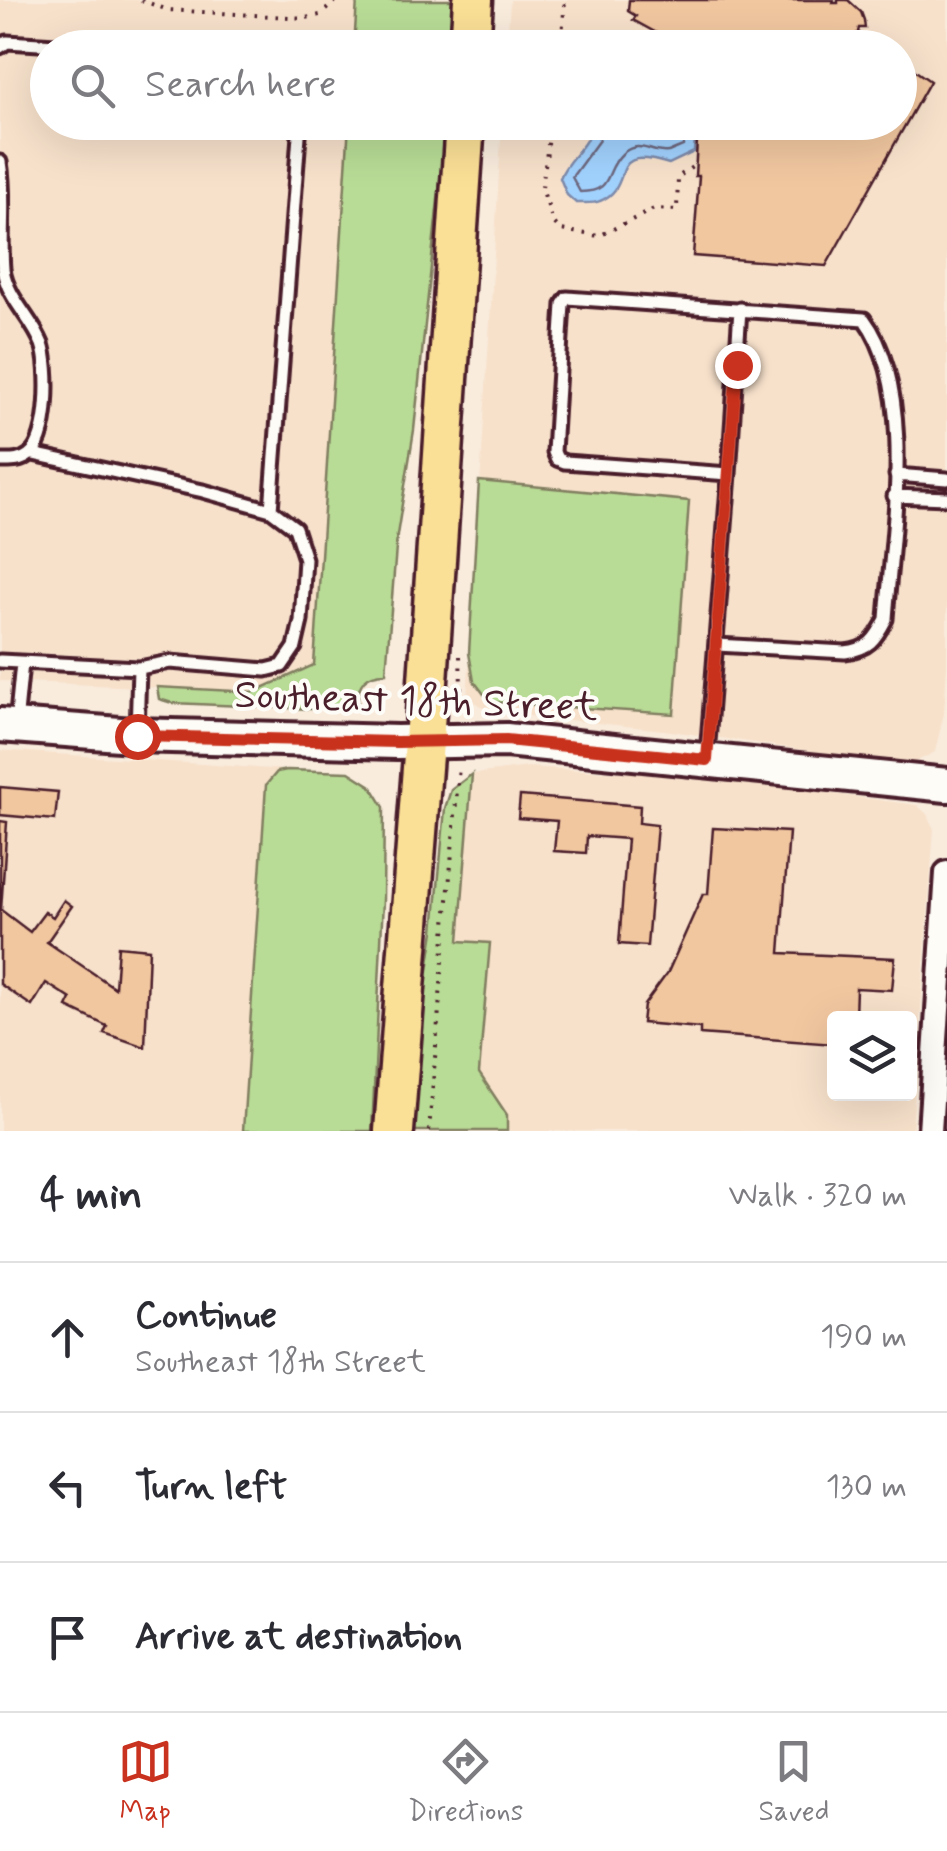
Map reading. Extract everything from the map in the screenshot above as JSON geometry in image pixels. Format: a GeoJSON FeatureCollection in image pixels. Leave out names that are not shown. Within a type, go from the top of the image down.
{"type":"FeatureCollection","features":[{"type":"Feature","properties":{"kind":"main road"},"geometry":{"type":"LineString","coordinates":[[471,30],[473,0]]}},
{"type":"Feature","properties":{"kind":"main road"},"geometry":{"type":"LineString","coordinates":[[394,1131],[464,140]]}},
{"type":"Feature","properties":{"kind":"street","name":"Southeast 18th Street"},"geometry":{"type":"LineString","coordinates":[[8,725],[137,736],[506,740],[947,785]]}},
{"type":"Feature","properties":{"kind":"street"},"geometry":{"type":"LineString","coordinates":[[936,1130],[947,873]]}},
{"type":"Feature","properties":{"kind":"lane"},"geometry":{"type":"LineString","coordinates":[[0,47],[7,42],[30,43]]}},
{"type":"Feature","properties":{"kind":"lane"},"geometry":{"type":"LineString","coordinates":[[271,510],[299,140]]}},
{"type":"Feature","properties":{"kind":"lane"},"geometry":{"type":"LineString","coordinates":[[0,162],[3,271],[16,304],[42,344],[47,392],[42,436],[32,454],[16,462],[0,461]]}},
{"type":"Feature","properties":{"kind":"lane"},"geometry":{"type":"LineString","coordinates":[[717,645],[844,652],[864,650],[876,639],[886,619],[897,418],[880,340],[864,319],[567,298],[563,304],[554,452],[557,459],[729,474]]}},
{"type":"Feature","properties":{"kind":"lane"},"geometry":{"type":"LineString","coordinates":[[707,760],[740,309]]}},
{"type":"Feature","properties":{"kind":"lane"},"geometry":{"type":"LineString","coordinates":[[0,661],[139,668],[170,662],[266,670],[282,666],[294,648],[301,620],[305,559],[295,528],[271,510],[32,454]]}},
{"type":"Feature","properties":{"kind":"lane"},"geometry":{"type":"LineString","coordinates":[[896,475],[947,480]]}},
{"type":"Feature","properties":{"kind":"lane"},"geometry":{"type":"LineString","coordinates":[[894,496],[947,498]]}},
{"type":"Feature","properties":{"kind":"lane"},"geometry":{"type":"LineString","coordinates":[[8,725],[22,663]]}},
{"type":"Feature","properties":{"kind":"lane"},"geometry":{"type":"LineString","coordinates":[[137,736],[139,668]]}},
{"type":"Feature","properties":{"kind":"path"},"geometry":{"type":"LineString","coordinates":[[141,0],[168,10],[306,18],[320,15],[336,0]]}},
{"type":"Feature","properties":{"kind":"path"},"geometry":{"type":"LineString","coordinates":[[562,30],[565,0]]}},
{"type":"Feature","properties":{"kind":"path"},"geometry":{"type":"LineString","coordinates":[[550,140],[542,188],[552,222],[561,230],[599,236],[654,209],[676,210],[678,177],[695,166]]}},
{"type":"Feature","properties":{"kind":"shaded area"},"geometry":{"type":"Polygon","coordinates":[[[0,0],[357,0],[355,30],[30,30],[30,140],[348,140],[314,665],[254,692],[0,681],[0,0]]]}},
{"type":"Feature","properties":{"kind":"shaded area"},"geometry":{"type":"Polygon","coordinates":[[[510,0],[947,0],[947,666],[944,714],[935,752],[910,765],[663,730],[491,712],[467,698],[501,140],[917,140],[917,30],[508,30],[510,0]]]}},
{"type":"Feature","properties":{"kind":"shaded area"},"geometry":{"type":"Polygon","coordinates":[[[0,750],[287,770],[277,772],[266,785],[243,1131],[0,1131],[0,750]]]}},
{"type":"Feature","properties":{"kind":"shaded area"},"geometry":{"type":"Polygon","coordinates":[[[528,767],[709,777],[917,805],[927,814],[934,829],[917,1062],[917,1011],[827,1011],[827,1101],[914,1101],[912,1131],[444,1131],[472,774],[528,767]]]}},
{"type":"Feature","properties":{"kind":"green space"},"geometry":{"type":"Polygon","coordinates":[[[357,0],[456,0],[453,30],[355,30],[357,0]]]}},
{"type":"Feature","properties":{"kind":"green space"},"geometry":{"type":"Polygon","coordinates":[[[348,140],[444,140],[414,430],[397,535],[386,673],[364,680],[358,703],[311,709],[172,703],[159,699],[157,687],[254,692],[314,665],[348,140]]]}},
{"type":"Feature","properties":{"kind":"green space"},"geometry":{"type":"Polygon","coordinates":[[[479,481],[689,501],[674,714],[490,702],[474,681],[469,653],[479,481]]]}},
{"type":"Feature","properties":{"kind":"green space"},"geometry":{"type":"Polygon","coordinates":[[[277,772],[349,772],[371,786],[384,807],[372,1131],[243,1131],[266,785],[277,772]]]}},
{"type":"Feature","properties":{"kind":"green space"},"geometry":{"type":"Polygon","coordinates":[[[472,774],[459,941],[490,943],[479,1073],[507,1115],[507,1131],[411,1131],[418,1035],[434,931],[445,808],[451,790],[472,774]]]}},
{"type":"Feature","properties":{"kind":"water"},"geometry":{"type":"Polygon","coordinates":[[[586,140],[695,140],[694,152],[669,164],[649,159],[628,163],[611,194],[598,202],[576,203],[567,195],[560,178],[586,140]]]}},
{"type":"Feature","properties":{"kind":"building"},"geometry":{"type":"Polygon","coordinates":[[[629,0],[848,0],[861,12],[865,28],[651,30],[633,20],[636,16],[628,11],[629,0]]]}},
{"type":"Feature","properties":{"kind":"building"},"geometry":{"type":"Polygon","coordinates":[[[917,72],[930,81],[917,104],[917,72]]]}},
{"type":"Feature","properties":{"kind":"building"},"geometry":{"type":"Polygon","coordinates":[[[697,140],[897,140],[826,266],[693,256],[699,176],[695,176],[697,140]]]}},
{"type":"Feature","properties":{"kind":"building"},"geometry":{"type":"Polygon","coordinates":[[[0,787],[58,792],[55,820],[0,815],[0,787]]]}},
{"type":"Feature","properties":{"kind":"building"},"geometry":{"type":"Polygon","coordinates":[[[520,796],[640,806],[639,823],[657,825],[647,946],[619,944],[627,839],[587,836],[586,853],[554,851],[557,821],[518,818],[520,796]]]}},
{"type":"Feature","properties":{"kind":"building"},"geometry":{"type":"Polygon","coordinates":[[[0,821],[7,822],[1,910],[30,932],[45,912],[53,917],[64,900],[72,906],[47,942],[115,988],[118,946],[149,949],[145,1047],[104,1033],[107,1026],[67,1007],[71,999],[46,983],[32,1006],[0,984],[0,821]]]}},
{"type":"Feature","properties":{"kind":"building"},"geometry":{"type":"Polygon","coordinates":[[[713,828],[789,832],[780,953],[895,958],[892,990],[856,988],[855,1011],[827,1011],[827,1043],[700,1034],[700,1028],[642,1023],[644,1005],[668,972],[703,894],[708,894],[713,828]]]}},
{"type":"Feature","properties":{"kind":"route"},"geometry":{"type":"LineString","coordinates":[[137,736],[397,742],[506,740],[707,760],[737,365]]}}]}
